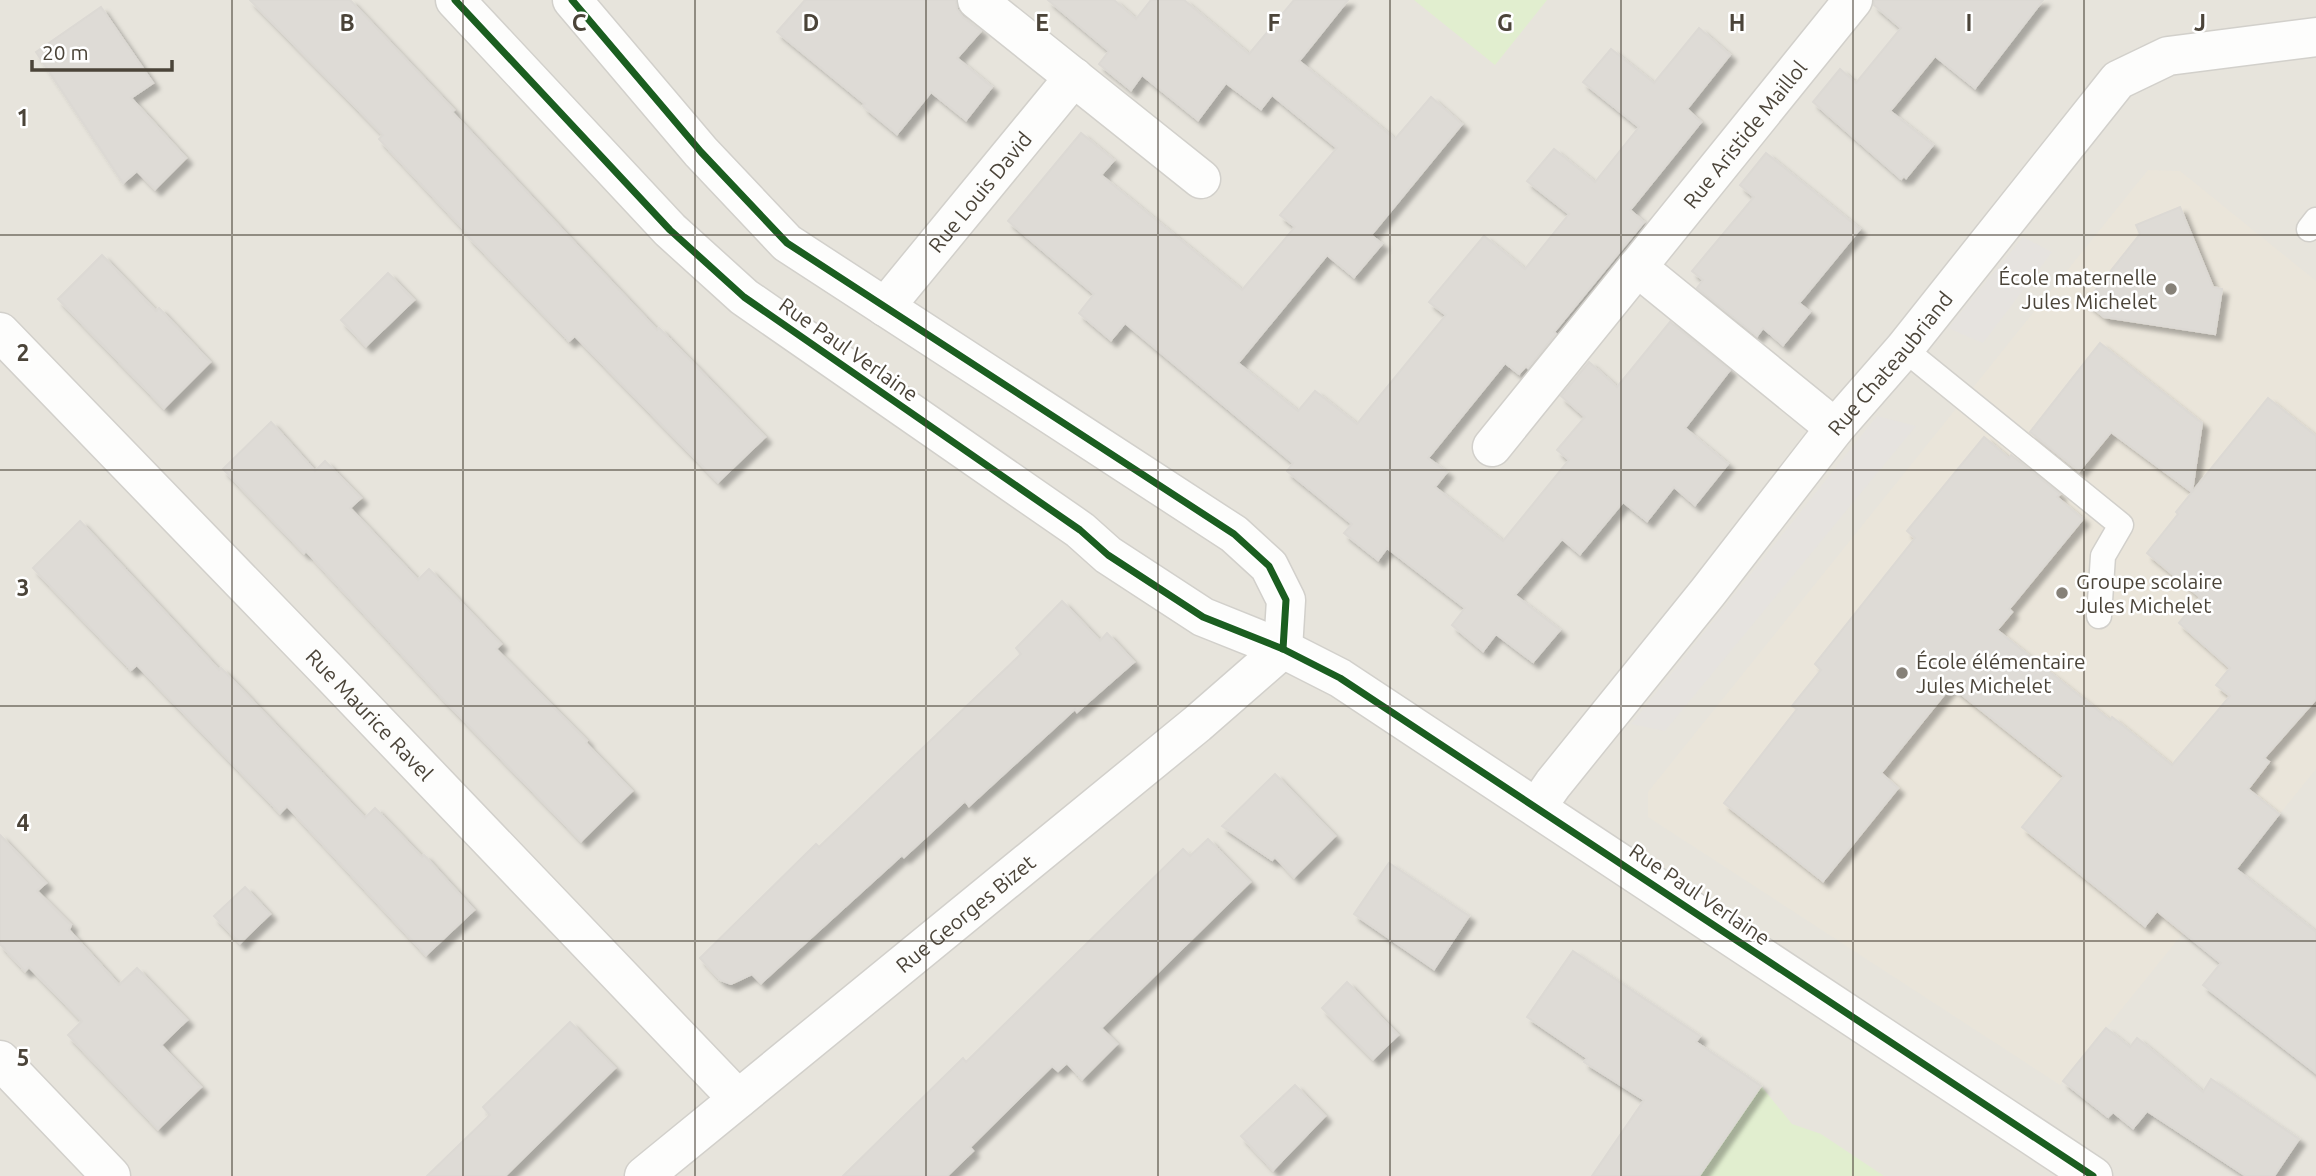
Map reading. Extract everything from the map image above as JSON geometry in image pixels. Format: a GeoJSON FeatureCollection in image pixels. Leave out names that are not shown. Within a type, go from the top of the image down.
{"type":"FeatureCollection","features":[{"type":"Feature","properties":{"kind":"street","name":"Rue Paul Verlaine"},"geometry":{"type":"LineString","coordinates":[[455,0],[670,230],[744,297],[1080,530],[1108,555],[1129,569],[1203,617],[1283,649],[1340,678],[2093,1176]]}},
{"type":"Feature","properties":{"kind":"street"},"geometry":{"type":"LineString","coordinates":[[572,0],[701,152],[787,243],[1234,534],[1269,566],[1286,600],[1283,649]]}},
{"type":"Feature","properties":{"kind":"street"},"geometry":{"type":"LineString","coordinates":[[976,0],[1201,179]]}},
{"type":"Feature","properties":{"kind":"street","name":"Rue Aristide Maillol"},"geometry":{"type":"LineString","coordinates":[[1492,447],[1853,0]]}},
{"type":"Feature","properties":{"kind":"street","name":"Rue Chateaubriand"},"geometry":{"type":"LineString","coordinates":[[1537,807],[1709,592],[1835,428],[1904,349],[2118,80],[2168,56],[2316,37]]}},
{"type":"Feature","properties":{"kind":"street","name":"Rue Louis David"},"geometry":{"type":"LineString","coordinates":[[886,307],[1074,77]]}},
{"type":"Feature","properties":{"kind":"street"},"geometry":{"type":"LineString","coordinates":[[1637,267],[1835,428]]}},
{"type":"Feature","properties":{"kind":"street","name":"Rue Maurice Ravel"},"geometry":{"type":"LineString","coordinates":[[0,332],[334,676],[738,1099]]}},
{"type":"Feature","properties":{"kind":"street","name":"Rue Georges Bizet"},"geometry":{"type":"LineString","coordinates":[[644,1176],[1186,733],[1283,649]]}},
{"type":"Feature","properties":{"kind":"street"},"geometry":{"type":"LineString","coordinates":[[0,1060],[111,1176]]}},
{"type":"Feature","properties":{"kind":"lane"},"geometry":{"type":"LineString","coordinates":[[1904,349],[2120,525],[2103,556],[2099,617]]}},
{"type":"Feature","properties":{"kind":"shaded area"},"geometry":{"type":"Polygon","coordinates":[[[0,0],[2316,0],[2316,1176],[0,1176],[0,0]]]}},
{"type":"Feature","properties":{"kind":"shaded area","name":"Groupe scolaire Jules Michelet"},"geometry":{"type":"Polygon","coordinates":[[[2148,170],[2180,171],[2316,281],[2316,769],[2060,1085],[1648,817],[1648,792],[2148,170]]]}},
{"type":"Feature","properties":{"kind":"shaded area"},"geometry":{"type":"Polygon","coordinates":[[[2023,237],[2052,252],[1983,343],[1948,328],[2023,237]]]}},
{"type":"Feature","properties":{"kind":"shaded area"},"geometry":{"type":"Polygon","coordinates":[[[1877,416],[1916,426],[1665,731],[1631,724],[1877,416]]]}},
{"type":"Feature","properties":{"kind":"green space"},"geometry":{"type":"Polygon","coordinates":[[[1414,0],[1547,0],[1495,65],[1414,0]]]}},
{"type":"Feature","properties":{"kind":"green space"},"geometry":{"type":"Polygon","coordinates":[[[1761,1086],[1792,1124],[1821,1134],[1884,1176],[1699,1176],[1761,1086]]]}},
{"type":"Feature","properties":{"kind":"building"},"geometry":{"type":"Polygon","coordinates":[[[250,0],[350,0],[657,330],[659,328],[765,437],[718,482],[575,336],[569,341],[379,139],[383,135],[250,0]]]}},
{"type":"Feature","properties":{"kind":"building"},"geometry":{"type":"Polygon","coordinates":[[[805,0],[956,0],[957,9],[963,17],[981,31],[957,58],[992,87],[966,120],[931,92],[897,134],[863,106],[865,104],[777,32],[805,0]]]}},
{"type":"Feature","properties":{"kind":"building"},"geometry":{"type":"Polygon","coordinates":[[[1048,0],[1114,0],[1136,19],[1151,0],[1184,0],[1249,54],[1294,0],[1348,0],[1299,61],[1395,139],[1431,97],[1462,124],[1371,235],[1382,244],[1354,277],[1327,255],[1238,363],[1298,411],[1315,391],[1357,424],[1446,315],[1429,302],[1484,236],[1525,269],[1569,214],[1527,181],[1554,149],[1595,182],[1639,127],[1583,82],[1611,49],[1654,83],[1699,28],[1730,55],[1687,109],[1701,122],[1630,210],[1644,222],[1528,368],[1526,366],[1519,374],[1505,363],[1428,458],[1447,472],[1435,487],[1503,541],[1569,460],[1557,450],[1585,417],[1561,396],[1589,362],[1617,387],[1670,322],[1730,370],[1685,428],[1728,464],[1695,505],[1674,487],[1647,521],[1623,502],[1580,554],[1562,539],[1515,595],[1560,630],[1533,662],[1496,634],[1483,651],[1452,625],[1465,608],[1387,548],[1378,560],[1344,533],[1352,524],[1287,471],[1293,463],[1125,323],[1111,340],[1079,313],[1094,294],[1008,221],[1081,133],[1114,160],[1101,175],[1242,290],[1295,227],[1280,215],[1337,148],[1272,95],[1261,109],[1226,83],[1198,120],[1142,75],[1131,90],[1099,64],[1109,51],[1048,0]]]}},
{"type":"Feature","properties":{"kind":"building"},"geometry":{"type":"Polygon","coordinates":[[[1874,0],[2043,0],[1975,88],[1935,56],[1890,111],[1933,145],[1906,178],[1904,176],[1901,179],[1813,102],[1840,69],[1856,83],[1901,28],[1874,5],[1874,0]]]}},
{"type":"Feature","properties":{"kind":"building"},"geometry":{"type":"Polygon","coordinates":[[[101,7],[153,83],[131,98],[186,158],[155,189],[137,171],[123,183],[36,52],[101,7]]]}},
{"type":"Feature","properties":{"kind":"building"},"geometry":{"type":"Polygon","coordinates":[[[1766,153],[1860,229],[1799,303],[1810,312],[1783,345],[1763,328],[1757,336],[1697,288],[1703,280],[1692,271],[1754,197],[1740,185],[1766,153]]]}},
{"type":"Feature","properties":{"kind":"building"},"geometry":{"type":"Polygon","coordinates":[[[2180,207],[2213,287],[2222,289],[2215,334],[2104,317],[2086,302],[2140,234],[2136,225],[2180,207]]]}},
{"type":"Feature","properties":{"kind":"building"},"geometry":{"type":"Polygon","coordinates":[[[102,255],[156,311],[159,308],[210,362],[164,408],[58,299],[102,255]]]}},
{"type":"Feature","properties":{"kind":"building"},"geometry":{"type":"Polygon","coordinates":[[[388,273],[414,300],[366,346],[341,320],[388,273]]]}},
{"type":"Feature","properties":{"kind":"building"},"geometry":{"type":"Polygon","coordinates":[[[2100,343],[2202,423],[2192,492],[2111,432],[2079,471],[2030,432],[2100,343]]]}},
{"type":"Feature","properties":{"kind":"building"},"geometry":{"type":"Polygon","coordinates":[[[2268,398],[2316,436],[2316,699],[2264,758],[2269,762],[2248,789],[2279,814],[2236,869],[2316,932],[2316,1073],[2203,985],[2221,963],[2157,911],[2145,926],[2022,827],[2064,776],[1951,686],[1881,773],[1898,788],[1823,881],[1724,803],[1797,709],[1792,706],[1821,670],[1815,664],[1915,538],[1907,531],[1984,437],[2060,494],[2057,497],[2083,519],[2009,609],[2012,612],[1997,630],[2110,720],[2112,717],[2172,765],[2230,696],[2216,685],[2230,668],[2179,623],[2200,597],[2147,553],[2178,514],[2176,512],[2268,398]]]}},
{"type":"Feature","properties":{"kind":"building"},"geometry":{"type":"Polygon","coordinates":[[[271,422],[315,471],[325,461],[361,498],[350,508],[418,580],[429,569],[501,644],[496,649],[632,791],[581,841],[444,700],[306,551],[304,553],[223,469],[271,422]]]}},
{"type":"Feature","properties":{"kind":"building"},"geometry":{"type":"Polygon","coordinates":[[[80,521],[219,670],[221,668],[365,818],[375,808],[422,857],[424,855],[474,910],[426,955],[287,806],[280,813],[137,665],[131,670],[33,568],[80,521]]]}},
{"type":"Feature","properties":{"kind":"building"},"geometry":{"type":"Polygon","coordinates":[[[1062,601],[1100,641],[1107,633],[1134,662],[1077,712],[1075,709],[969,806],[965,801],[904,857],[902,855],[761,983],[752,974],[731,984],[720,980],[700,958],[816,844],[819,847],[1021,654],[1016,648],[1062,601]]]}},
{"type":"Feature","properties":{"kind":"building"},"geometry":{"type":"Polygon","coordinates":[[[1275,774],[1335,836],[1294,877],[1275,857],[1272,860],[1222,826],[1275,774]]]}},
{"type":"Feature","properties":{"kind":"building"},"geometry":{"type":"Polygon","coordinates":[[[0,835],[46,883],[37,891],[71,925],[69,930],[119,985],[137,968],[187,1020],[161,1045],[201,1087],[158,1129],[68,1035],[82,1021],[29,967],[25,971],[0,944],[0,835]]]}},
{"type":"Feature","properties":{"kind":"building"},"geometry":{"type":"Polygon","coordinates":[[[1208,839],[1250,882],[1101,1028],[1117,1044],[1082,1079],[1067,1063],[1058,1071],[1052,1066],[970,1147],[973,1151],[947,1176],[843,1176],[963,1058],[966,1062],[1183,849],[1190,856],[1208,839]]]}},
{"type":"Feature","properties":{"kind":"building"},"geometry":{"type":"Polygon","coordinates":[[[1389,863],[1469,916],[1434,969],[1354,914],[1389,863]]]}},
{"type":"Feature","properties":{"kind":"building"},"geometry":{"type":"Polygon","coordinates":[[[245,887],[270,914],[240,943],[214,916],[245,887]]]}},
{"type":"Feature","properties":{"kind":"building"},"geometry":{"type":"Polygon","coordinates":[[[1573,951],[1700,1036],[1696,1042],[1761,1086],[1699,1176],[1592,1176],[1644,1100],[1584,1062],[1587,1058],[1527,1017],[1573,951]]]}},
{"type":"Feature","properties":{"kind":"building"},"geometry":{"type":"Polygon","coordinates":[[[1347,982],[1398,1035],[1373,1059],[1322,1008],[1347,982]]]}},
{"type":"Feature","properties":{"kind":"building"},"geometry":{"type":"Polygon","coordinates":[[[570,1022],[615,1068],[505,1176],[427,1176],[490,1115],[483,1107],[570,1022]]]}},
{"type":"Feature","properties":{"kind":"building"},"geometry":{"type":"Polygon","coordinates":[[[2106,1028],[2130,1047],[2137,1038],[2203,1092],[2211,1079],[2299,1139],[2274,1176],[2246,1176],[2147,1111],[2133,1128],[2113,1112],[2108,1117],[2063,1081],[2106,1028]]]}},
{"type":"Feature","properties":{"kind":"building"},"geometry":{"type":"Polygon","coordinates":[[[1295,1085],[1325,1116],[1273,1170],[1241,1136],[1295,1085]]]}},
{"type":"Feature","properties":{"kind":"cycle path"},"geometry":{"type":"LineString","coordinates":[[455,0],[670,230],[744,297],[1080,530],[1108,555],[1203,617],[1283,649],[1340,678],[2093,1176]]}},
{"type":"Feature","properties":{"kind":"cycle path"},"geometry":{"type":"LineString","coordinates":[[572,0],[701,152],[787,243],[1234,534],[1269,566],[1286,600],[1283,649]]}},
{"type":"Feature","properties":{"kind":"place","name":"École maternelle Jules Michelet"},"geometry":{"type":"Point","coordinates":[2171,289]}},
{"type":"Feature","properties":{"kind":"place","name":"Groupe scolaire Jules Michelet"},"geometry":{"type":"Point","coordinates":[2062,593]}},
{"type":"Feature","properties":{"kind":"place","name":"École élémentaire Jules Michelet"},"geometry":{"type":"Point","coordinates":[1902,673]}}]}
